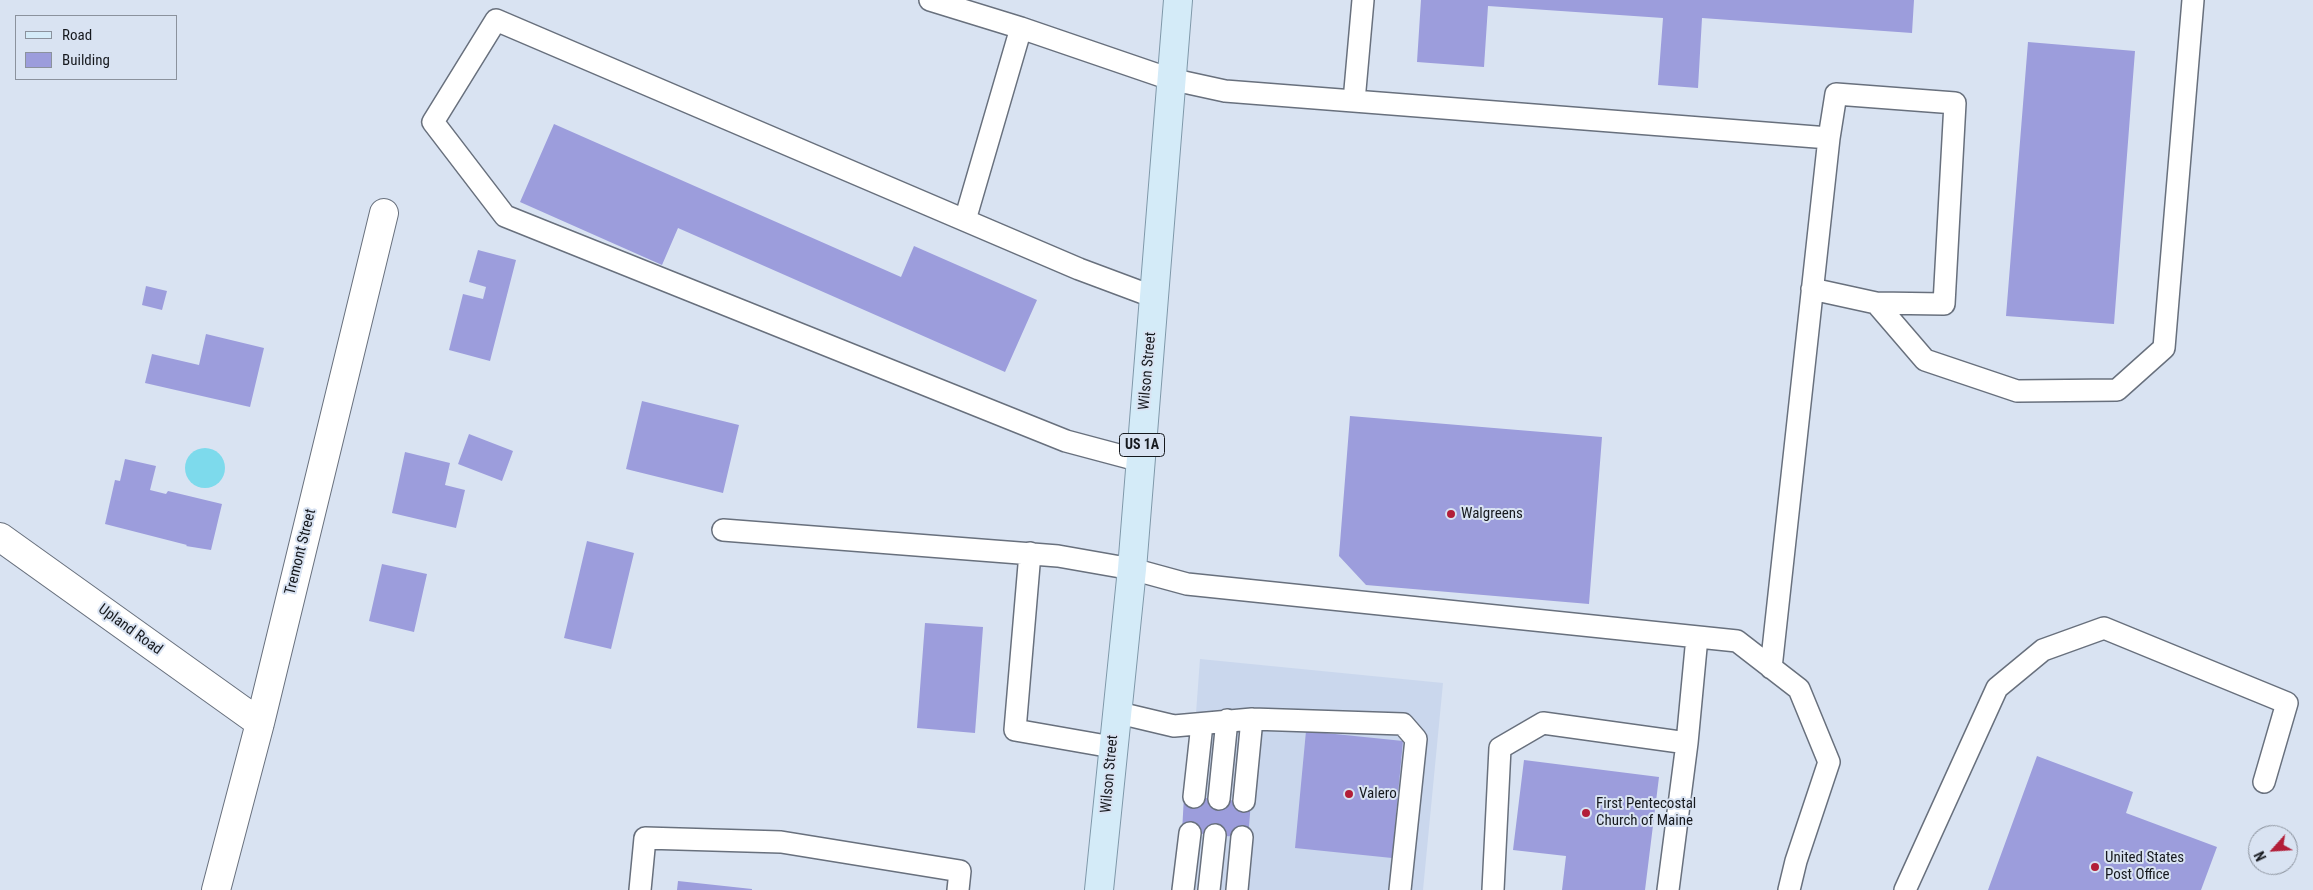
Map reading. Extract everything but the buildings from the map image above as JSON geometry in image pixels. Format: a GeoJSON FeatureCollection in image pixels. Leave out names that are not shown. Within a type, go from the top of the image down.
{"type":"FeatureCollection","features":[{"type":"Feature","properties":{"kind":"main road","name":"Wilson Street"},"geometry":{"type":"LineString","coordinates":[[1099,890],[1112,747],[1132,569],[1170,79],[1178,0]]}},
{"type":"Feature","properties":{"kind":"street","name":"Tremont Street"},"geometry":{"type":"LineString","coordinates":[[216,890],[260,723],[384,213]]}},
{"type":"Feature","properties":{"kind":"street","name":"Upland Road"},"geometry":{"type":"LineString","coordinates":[[0,537],[260,723]]}},
{"type":"Feature","properties":{"kind":"lane"},"geometry":{"type":"LineString","coordinates":[[930,0],[1021,28],[1170,79],[1225,91],[1829,138]]}},
{"type":"Feature","properties":{"kind":"lane"},"geometry":{"type":"LineString","coordinates":[[1354,101],[1363,0]]}},
{"type":"Feature","properties":{"kind":"lane"},"geometry":{"type":"LineString","coordinates":[[1876,303],[1925,360],[2017,390],[2117,390],[2164,348],[2193,0]]}},
{"type":"Feature","properties":{"kind":"lane"},"geometry":{"type":"LineString","coordinates":[[1140,461],[1066,441],[505,216],[433,122],[496,20],[1079,269],[1154,297]]}},
{"type":"Feature","properties":{"kind":"lane"},"geometry":{"type":"LineString","coordinates":[[965,220],[1021,28]]}},
{"type":"Feature","properties":{"kind":"lane"},"geometry":{"type":"LineString","coordinates":[[1772,668],[1812,289],[1829,138],[1836,94],[1955,103],[1944,304],[1876,303],[1812,289]]}},
{"type":"Feature","properties":{"kind":"lane"},"geometry":{"type":"LineString","coordinates":[[723,530],[1030,553],[1132,569],[1187,584],[1737,641],[1799,689],[1829,762],[1796,861],[1790,890]]}},
{"type":"Feature","properties":{"kind":"lane"},"geometry":{"type":"LineString","coordinates":[[1030,553],[1016,730],[1112,747]]}},
{"type":"Feature","properties":{"kind":"lane"},"geometry":{"type":"LineString","coordinates":[[1905,890],[1997,688],[2043,650],[2104,628],[2287,703],[2264,782]]}},
{"type":"Feature","properties":{"kind":"lane"},"geometry":{"type":"LineString","coordinates":[[1668,890],[1687,743],[1697,637]]}},
{"type":"Feature","properties":{"kind":"lane"},"geometry":{"type":"LineString","coordinates":[[1116,712],[1174,726],[1252,719],[1403,724],[1416,739],[1400,890]]}},
{"type":"Feature","properties":{"kind":"lane"},"geometry":{"type":"LineString","coordinates":[[1244,801],[1252,719]]}},
{"type":"Feature","properties":{"kind":"lane"},"geometry":{"type":"LineString","coordinates":[[1219,799],[1227,720]]}},
{"type":"Feature","properties":{"kind":"lane"},"geometry":{"type":"LineString","coordinates":[[1493,890],[1500,748],[1544,722],[1687,743]]}},
{"type":"Feature","properties":{"kind":"lane"},"geometry":{"type":"LineString","coordinates":[[1194,796],[1202,724]]}},
{"type":"Feature","properties":{"kind":"lane"},"geometry":{"type":"LineString","coordinates":[[1183,890],[1190,833]]}},
{"type":"Feature","properties":{"kind":"lane"},"geometry":{"type":"LineString","coordinates":[[1209,890],[1215,835]]}},
{"type":"Feature","properties":{"kind":"lane"},"geometry":{"type":"LineString","coordinates":[[1237,890],[1242,837]]}},
{"type":"Feature","properties":{"kind":"lane"},"geometry":{"type":"LineString","coordinates":[[640,890],[645,838],[781,842],[959,881]]}},
{"type":"Feature","properties":{"kind":"shaded area"},"geometry":{"type":"Polygon","coordinates":[[[1200,659],[1443,683],[1423,890],[1183,890],[1200,659]]]}},
{"type":"Feature","properties":{"kind":"water"},"geometry":{"type":"Polygon","coordinates":[[[205,448],[219,454],[225,468],[219,482],[205,488],[191,482],[185,468],[191,454],[205,448]]]}},
{"type":"Feature","properties":{"kind":"place","name":"Walgreens"},"geometry":{"type":"Point","coordinates":[1451,514]}},
{"type":"Feature","properties":{"kind":"place","name":"Valero"},"geometry":{"type":"Point","coordinates":[1349,794]}},
{"type":"Feature","properties":{"kind":"place","name":"First Pentecostal Church of Maine"},"geometry":{"type":"Point","coordinates":[1586,813]}},
{"type":"Feature","properties":{"kind":"place","name":"United States Post Office"},"geometry":{"type":"Point","coordinates":[2095,867]}}]}
